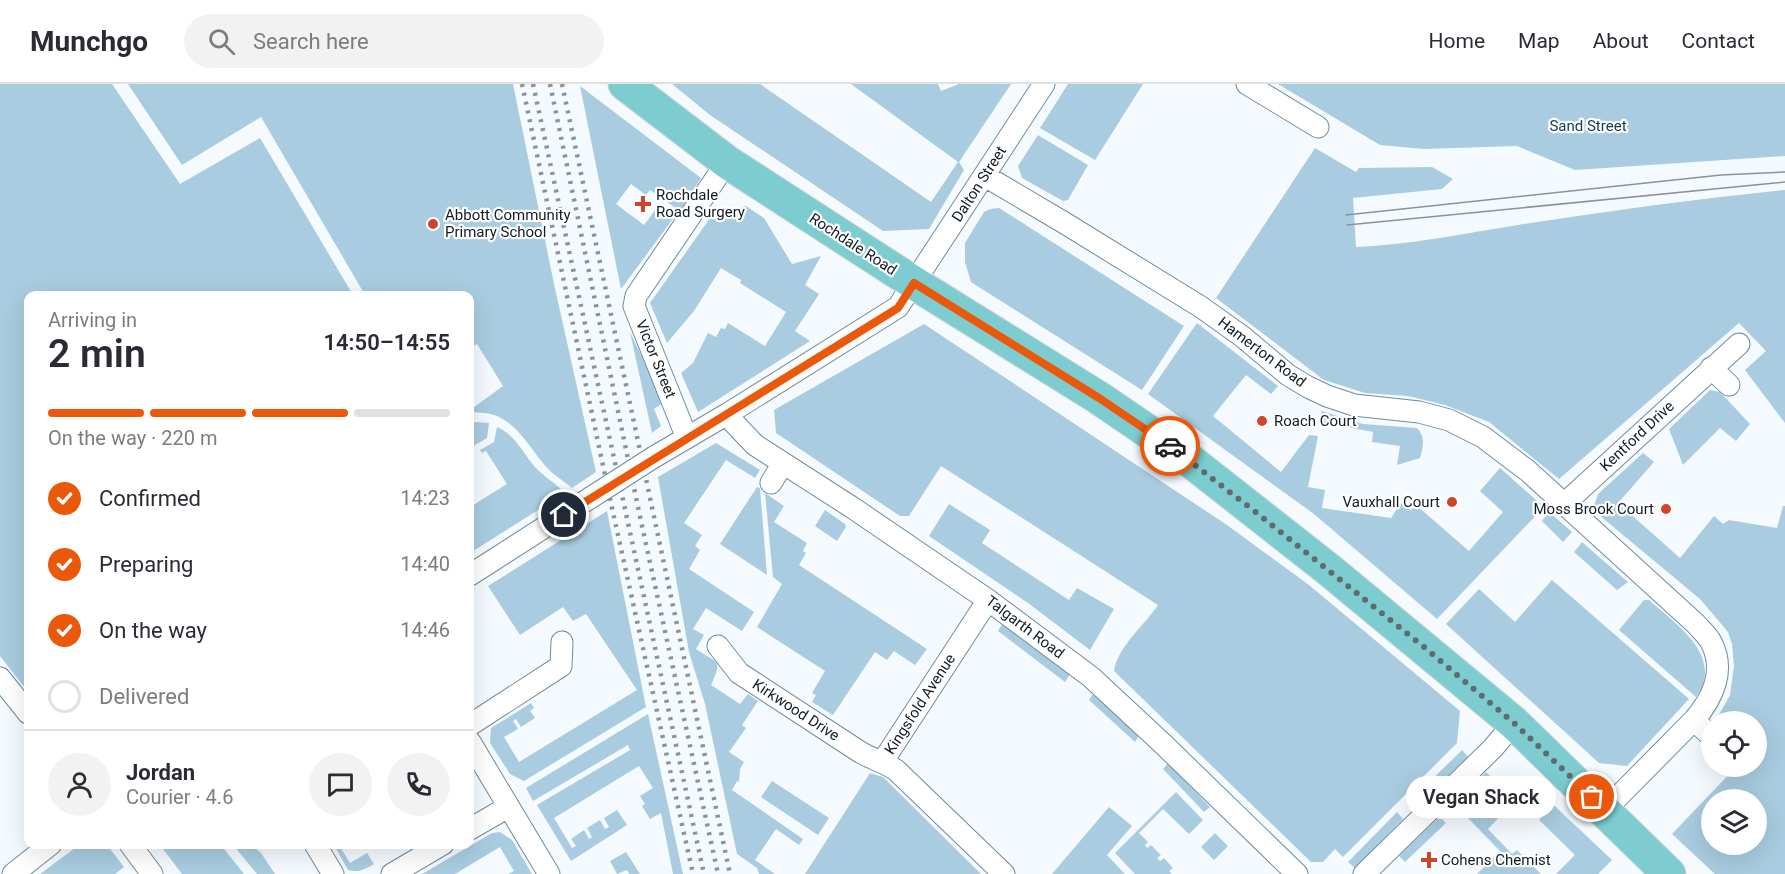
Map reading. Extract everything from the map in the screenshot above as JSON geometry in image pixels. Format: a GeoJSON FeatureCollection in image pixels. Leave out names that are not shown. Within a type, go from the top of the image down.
{"type":"FeatureCollection","features":[{"type":"Feature","properties":{"kind":"highway","name":"Rochdale Road"},"geometry":{"type":"LineString","coordinates":[[625,84],[727,162],[914,283],[1099,398],[1184,456],[1328,569],[1514,723],[1669,874]]}},
{"type":"Feature","properties":{"kind":"street","name":"Dalton Street"},"geometry":{"type":"LineString","coordinates":[[474,572],[654,457],[898,308],[1044,84]]}},
{"type":"Feature","properties":{"kind":"street"},"geometry":{"type":"LineString","coordinates":[[1246,84],[1318,128]]}},
{"type":"Feature","properties":{"kind":"street","name":"Victor Street"},"geometry":{"type":"LineString","coordinates":[[687,438],[634,306],[636,296],[727,162]]}},
{"type":"Feature","properties":{"kind":"street","name":"Hamerton Road"},"geometry":{"type":"LineString","coordinates":[[985,176],[1071,226],[1201,307],[1243,337],[1288,375],[1308,387],[1354,405],[1419,412],[1449,420],[1483,437],[1528,471],[1696,624],[1711,642],[1717,672],[1715,686],[1707,704],[1605,810]]}},
{"type":"Feature","properties":{"kind":"street","name":"Kentford Drive"},"geometry":{"type":"LineString","coordinates":[[1563,505],[1739,344]]}},
{"type":"Feature","properties":{"kind":"street"},"geometry":{"type":"LineString","coordinates":[[1711,368],[1729,385]]}},
{"type":"Feature","properties":{"kind":"street","name":"Talgarth Road"},"geometry":{"type":"LineString","coordinates":[[729,413],[734,423],[755,445],[988,600],[1091,677],[1297,874]]}},
{"type":"Feature","properties":{"kind":"street"},"geometry":{"type":"LineString","coordinates":[[771,483],[783,463]]}},
{"type":"Feature","properties":{"kind":"street","name":"Kingsfold Avenue"},"geometry":{"type":"LineString","coordinates":[[988,600],[883,761],[896,770],[1004,874]]}},
{"type":"Feature","properties":{"kind":"street"},"geometry":{"type":"LineString","coordinates":[[474,721],[561,666],[562,642]]}},
{"type":"Feature","properties":{"kind":"street","name":"Kirkwood Drive"},"geometry":{"type":"LineString","coordinates":[[718,646],[738,673],[871,758],[883,761]]}},
{"type":"Feature","properties":{"kind":"street"},"geometry":{"type":"LineString","coordinates":[[0,678],[24,708]]}},
{"type":"Feature","properties":{"kind":"street"},"geometry":{"type":"LineString","coordinates":[[1694,720],[1701,727]]}},
{"type":"Feature","properties":{"kind":"street"},"geometry":{"type":"LineString","coordinates":[[1364,874],[1493,748],[1514,723]]}},
{"type":"Feature","properties":{"kind":"street"},"geometry":{"type":"LineString","coordinates":[[474,749],[549,874]]}},
{"type":"Feature","properties":{"kind":"street"},"geometry":{"type":"LineString","coordinates":[[474,827],[508,807]]}},
{"type":"Feature","properties":{"kind":"street"},"geometry":{"type":"LineString","coordinates":[[13,874],[45,849]]}},
{"type":"Feature","properties":{"kind":"street"},"geometry":{"type":"LineString","coordinates":[[134,849],[152,874]]}},
{"type":"Feature","properties":{"kind":"street"},"geometry":{"type":"LineString","coordinates":[[318,849],[333,874]]}},
{"type":"Feature","properties":{"kind":"street"},"geometry":{"type":"LineString","coordinates":[[392,874],[434,849]]}},
{"type":"Feature","properties":{"kind":"green space"},"geometry":{"type":"Polygon","coordinates":[[[0,84],[112,84],[180,184],[260,138],[351,291],[24,291],[24,687],[0,656],[0,84]]]}},
{"type":"Feature","properties":{"kind":"green space","name":"Abbott Community Primary School"},"geometry":{"type":"Polygon","coordinates":[[[128,84],[513,84],[596,472],[572,488],[546,467],[521,435],[505,420],[495,415],[474,413],[474,407],[503,386],[477,344],[474,346],[474,291],[363,291],[261,117],[182,165],[128,84]]]}},
{"type":"Feature","properties":{"kind":"green space"},"geometry":{"type":"Polygon","coordinates":[[[672,84],[760,84],[931,202],[958,162],[851,84],[938,84],[941,91],[959,84],[1011,84],[959,162],[964,170],[929,229],[883,231],[710,115],[672,84]]]}},
{"type":"Feature","properties":{"kind":"green space"},"geometry":{"type":"Polygon","coordinates":[[[1068,84],[1143,84],[1095,160],[1040,128],[1068,84]]]}},
{"type":"Feature","properties":{"kind":"green space","name":"Sand Street"},"geometry":{"type":"Polygon","coordinates":[[[1278,84],[1785,84],[1785,156],[1575,170],[1517,146],[1424,149],[1380,145],[1278,84]]]}},
{"type":"Feature","properties":{"kind":"green space"},"geometry":{"type":"Polygon","coordinates":[[[580,86],[701,178],[680,211],[650,190],[646,195],[631,184],[616,204],[644,225],[659,205],[675,216],[621,289],[580,86]]]}},
{"type":"Feature","properties":{"kind":"green space"},"geometry":{"type":"Polygon","coordinates":[[[1038,135],[1088,165],[1068,200],[1063,201],[1022,178],[1018,166],[1038,135]]]}},
{"type":"Feature","properties":{"kind":"green space"},"geometry":{"type":"Polygon","coordinates":[[[1315,148],[1356,172],[1359,168],[1432,167],[1453,179],[1442,189],[1353,198],[1356,247],[1417,241],[1618,210],[1785,190],[1785,423],[1745,370],[1766,351],[1739,323],[1559,479],[1489,422],[1445,405],[1408,396],[1365,393],[1324,380],[1216,298],[1315,148]]]}},
{"type":"Feature","properties":{"kind":"green space"},"geometry":{"type":"Polygon","coordinates":[[[746,206],[764,218],[792,264],[821,256],[805,285],[819,294],[795,331],[810,341],[698,412],[681,373],[693,363],[708,333],[716,337],[721,328],[725,329],[728,323],[765,346],[786,312],[721,268],[694,311],[667,343],[650,303],[713,214],[746,206]]]}},
{"type":"Feature","properties":{"kind":"green space"},"geometry":{"type":"Polygon","coordinates":[[[999,208],[1184,326],[1142,390],[971,282],[965,262],[965,243],[984,212],[999,208]]]}},
{"type":"Feature","properties":{"kind":"green space"},"geometry":{"type":"Polygon","coordinates":[[[1197,323],[1278,386],[1271,394],[1246,375],[1213,416],[1281,472],[1309,435],[1318,436],[1308,487],[1325,490],[1322,508],[1391,518],[1401,503],[1411,510],[1416,505],[1469,551],[1503,512],[1480,491],[1500,468],[1544,507],[1437,619],[1314,514],[1148,394],[1197,323]]]}},
{"type":"Feature","properties":{"kind":"green space"},"geometry":{"type":"Polygon","coordinates":[[[924,324],[1227,525],[1309,585],[1460,711],[1457,743],[1343,857],[1335,849],[1323,862],[1311,862],[1114,671],[1116,662],[1126,645],[1158,605],[941,466],[909,516],[900,516],[776,433],[774,410],[924,324]]]}},
{"type":"Feature","properties":{"kind":"green space"},"geometry":{"type":"Polygon","coordinates":[[[630,332],[664,402],[654,409],[661,426],[652,433],[630,332]]]}},
{"type":"Feature","properties":{"kind":"green space"},"geometry":{"type":"Polygon","coordinates":[[[1710,390],[1720,392],[1750,424],[1736,441],[1720,428],[1683,465],[1669,429],[1710,390]]]}},
{"type":"Feature","properties":{"kind":"green space"},"geometry":{"type":"Polygon","coordinates":[[[1322,411],[1363,424],[1417,428],[1423,439],[1420,458],[1397,465],[1400,446],[1372,442],[1373,432],[1320,422],[1322,411]]]}},
{"type":"Feature","properties":{"kind":"green space"},"geometry":{"type":"Polygon","coordinates":[[[474,422],[489,423],[487,438],[474,446],[474,422]]]}},
{"type":"Feature","properties":{"kind":"green space"},"geometry":{"type":"Polygon","coordinates":[[[497,427],[504,430],[519,445],[536,468],[565,493],[474,550],[474,505],[507,484],[486,451],[482,453],[480,450],[494,442],[497,427]]]}},
{"type":"Feature","properties":{"kind":"green space"},"geometry":{"type":"Polygon","coordinates":[[[716,443],[760,470],[755,478],[726,460],[684,523],[702,535],[695,546],[700,550],[689,569],[754,612],[742,631],[706,608],[693,629],[704,635],[696,649],[714,660],[717,666],[711,685],[740,704],[748,694],[758,701],[742,725],[746,728],[729,752],[744,762],[740,769],[739,782],[737,781],[732,790],[803,839],[799,845],[776,829],[755,860],[775,874],[759,874],[757,868],[737,854],[705,704],[689,652],[658,477],[716,443]]]}},
{"type":"Feature","properties":{"kind":"green space"},"geometry":{"type":"Polygon","coordinates":[[[1643,453],[1654,462],[1618,503],[1680,558],[1714,516],[1723,524],[1729,520],[1777,528],[1783,506],[1785,506],[1785,874],[1715,874],[1672,834],[1701,804],[1701,855],[1767,855],[1767,789],[1715,789],[1726,777],[1767,777],[1767,711],[1721,711],[1730,695],[1734,666],[1732,644],[1728,632],[1700,599],[1599,515],[1594,506],[1598,494],[1643,453]]]}},
{"type":"Feature","properties":{"kind":"green space"},"geometry":{"type":"Polygon","coordinates":[[[757,487],[760,488],[767,575],[720,544],[757,487]]]}},
{"type":"Feature","properties":{"kind":"green space"},"geometry":{"type":"Polygon","coordinates":[[[765,493],[784,506],[774,522],[807,543],[803,551],[806,553],[799,565],[927,649],[915,665],[894,651],[887,660],[875,652],[833,715],[812,702],[816,695],[812,693],[825,671],[757,627],[782,584],[773,577],[765,493]]]}},
{"type":"Feature","properties":{"kind":"green space"},"geometry":{"type":"Polygon","coordinates":[[[949,504],[990,530],[982,543],[1069,600],[1077,588],[1114,609],[1090,650],[1028,603],[929,536],[949,504]]]}},
{"type":"Feature","properties":{"kind":"green space"},"geometry":{"type":"Polygon","coordinates":[[[825,510],[845,524],[846,527],[837,541],[815,526],[825,510]]]}},
{"type":"Feature","properties":{"kind":"green space"},"geometry":{"type":"Polygon","coordinates":[[[607,511],[646,707],[524,781],[510,774],[490,743],[491,728],[531,703],[534,708],[530,711],[535,718],[521,727],[516,719],[513,721],[518,729],[504,737],[519,762],[637,690],[586,614],[573,621],[563,607],[520,635],[488,586],[607,511]]]}},
{"type":"Feature","properties":{"kind":"green space"},"geometry":{"type":"Polygon","coordinates":[[[1549,512],[1572,532],[1563,542],[1542,521],[1549,512]]]}},
{"type":"Feature","properties":{"kind":"green space"},"geometry":{"type":"Polygon","coordinates":[[[1582,542],[1628,582],[1617,590],[1574,552],[1582,542]]]}},
{"type":"Feature","properties":{"kind":"green space"},"geometry":{"type":"Polygon","coordinates":[[[1552,580],[1689,699],[1627,766],[1599,763],[1446,624],[1479,589],[1515,622],[1552,580]]]}},
{"type":"Feature","properties":{"kind":"green space"},"geometry":{"type":"Polygon","coordinates":[[[1644,600],[1649,600],[1679,626],[1697,647],[1703,659],[1705,671],[1702,686],[1696,697],[1619,630],[1644,600]]]}},
{"type":"Feature","properties":{"kind":"green space"},"geometry":{"type":"Polygon","coordinates":[[[1002,624],[1070,674],[1065,682],[998,631],[1002,624]]]}},
{"type":"Feature","properties":{"kind":"green space"},"geometry":{"type":"Polygon","coordinates":[[[1093,694],[1139,736],[1135,742],[1089,700],[1093,694]]]}},
{"type":"Feature","properties":{"kind":"green space"},"geometry":{"type":"Polygon","coordinates":[[[648,714],[683,874],[673,874],[661,813],[650,819],[642,806],[645,804],[640,796],[653,788],[639,766],[554,818],[572,848],[576,846],[571,839],[584,830],[589,839],[592,837],[587,828],[600,820],[605,829],[609,827],[604,818],[617,810],[627,825],[571,861],[537,805],[630,750],[628,745],[533,801],[526,788],[648,714]]]}},
{"type":"Feature","properties":{"kind":"green space"},"geometry":{"type":"Polygon","coordinates":[[[1462,750],[1468,757],[1411,810],[1407,804],[1462,750]]]}},
{"type":"Feature","properties":{"kind":"green space"},"geometry":{"type":"Polygon","coordinates":[[[1168,763],[1210,807],[1204,812],[1163,769],[1168,763]]]}},
{"type":"Feature","properties":{"kind":"green space"},"geometry":{"type":"Polygon","coordinates":[[[1486,772],[1492,778],[1458,812],[1454,808],[1456,803],[1486,772]]]}},
{"type":"Feature","properties":{"kind":"green space"},"geometry":{"type":"Polygon","coordinates":[[[870,773],[883,777],[981,874],[805,874],[870,773]]]}},
{"type":"Feature","properties":{"kind":"green space"},"geometry":{"type":"Polygon","coordinates":[[[1508,777],[1525,778],[1612,860],[1598,874],[1556,874],[1575,855],[1539,820],[1543,815],[1521,794],[1488,829],[1512,854],[1517,850],[1541,874],[1477,874],[1500,851],[1467,817],[1508,777]]]}},
{"type":"Feature","properties":{"kind":"green space"},"geometry":{"type":"Polygon","coordinates":[[[772,781],[829,818],[818,835],[761,797],[772,781]]]}},
{"type":"Feature","properties":{"kind":"green space"},"geometry":{"type":"Polygon","coordinates":[[[1176,792],[1203,820],[1189,834],[1163,809],[1139,833],[1148,842],[1145,845],[1147,848],[1151,845],[1161,855],[1157,858],[1160,861],[1164,858],[1173,868],[1169,871],[1172,874],[1135,874],[1115,853],[1176,792]]]}},
{"type":"Feature","properties":{"kind":"green space"},"geometry":{"type":"Polygon","coordinates":[[[1109,807],[1132,826],[1107,855],[1125,874],[1052,874],[1109,807]]]}},
{"type":"Feature","properties":{"kind":"green space"},"geometry":{"type":"Polygon","coordinates":[[[1397,812],[1403,819],[1355,868],[1348,862],[1397,812]]]}},
{"type":"Feature","properties":{"kind":"green space"},"geometry":{"type":"Polygon","coordinates":[[[1437,819],[1442,819],[1446,823],[1405,862],[1399,856],[1437,819]]]}},
{"type":"Feature","properties":{"kind":"green space"},"geometry":{"type":"Polygon","coordinates":[[[500,832],[512,840],[532,874],[508,874],[514,871],[500,847],[455,874],[422,874],[465,849],[474,849],[474,844],[492,833],[500,832]]]}},
{"type":"Feature","properties":{"kind":"green space"},"geometry":{"type":"Polygon","coordinates":[[[1215,833],[1228,846],[1214,860],[1201,847],[1215,833]]]}},
{"type":"Feature","properties":{"kind":"green space"},"geometry":{"type":"Polygon","coordinates":[[[74,849],[110,849],[124,867],[115,874],[40,874],[74,849]]]}},
{"type":"Feature","properties":{"kind":"green space"},"geometry":{"type":"Polygon","coordinates":[[[163,849],[224,849],[244,874],[182,874],[163,849]]]}},
{"type":"Feature","properties":{"kind":"green space"},"geometry":{"type":"Polygon","coordinates":[[[236,849],[256,849],[275,874],[257,874],[236,849]]]}},
{"type":"Feature","properties":{"kind":"green space"},"geometry":{"type":"Polygon","coordinates":[[[336,849],[341,849],[350,863],[367,853],[374,864],[359,871],[348,870],[336,849]]]}},
{"type":"Feature","properties":{"kind":"green space"},"geometry":{"type":"Polygon","coordinates":[[[626,852],[640,874],[629,874],[627,870],[617,874],[610,861],[626,852]]]}},
{"type":"Feature","properties":{"kind":"tram line"},"geometry":{"type":"LineString","coordinates":[[1346,215],[1721,175],[1785,172]]}},
{"type":"Feature","properties":{"kind":"tram line"},"geometry":{"type":"LineString","coordinates":[[1347,225],[1785,182]]}},
{"type":"Feature","properties":{"kind":"railway"},"geometry":{"type":"LineString","coordinates":[[522,84],[693,874]]}},
{"type":"Feature","properties":{"kind":"railway"},"geometry":{"type":"LineString","coordinates":[[533,84],[704,874]]}},
{"type":"Feature","properties":{"kind":"railway"},"geometry":{"type":"LineString","coordinates":[[550,84],[639,512],[718,874]]}},
{"type":"Feature","properties":{"kind":"railway"},"geometry":{"type":"LineString","coordinates":[[562,84],[730,874]]}},
{"type":"Feature","properties":{"kind":"way so far"},"geometry":{"type":"LineString","coordinates":[[1170,446],[1424,647],[1514,723],[1592,797]]}},
{"type":"Feature","properties":{"kind":"place","name":"Rochdale Road Surgery"},"geometry":{"type":"Point","coordinates":[643,204]}},
{"type":"Feature","properties":{"kind":"place","name":"Abbott Community Primary School"},"geometry":{"type":"Point","coordinates":[433,224]}},
{"type":"Feature","properties":{"kind":"place","name":"Roach Court"},"geometry":{"type":"Point","coordinates":[1262,421]}},
{"type":"Feature","properties":{"kind":"place","name":"Vauxhall Court"},"geometry":{"type":"Point","coordinates":[1452,502]}},
{"type":"Feature","properties":{"kind":"place","name":"Moss Brook Court"},"geometry":{"type":"Point","coordinates":[1666,509]}},
{"type":"Feature","properties":{"kind":"place","name":"Vegan Shack"},"geometry":{"type":"Point","coordinates":[1592,797]}},
{"type":"Feature","properties":{"kind":"place","name":"Cohens Chemist"},"geometry":{"type":"Point","coordinates":[1429,860]}},
{"type":"Feature","properties":{"kind":"route"},"geometry":{"type":"LineString","coordinates":[[564,515],[654,457],[898,308],[914,283],[1099,398],[1170,446]]}}]}
